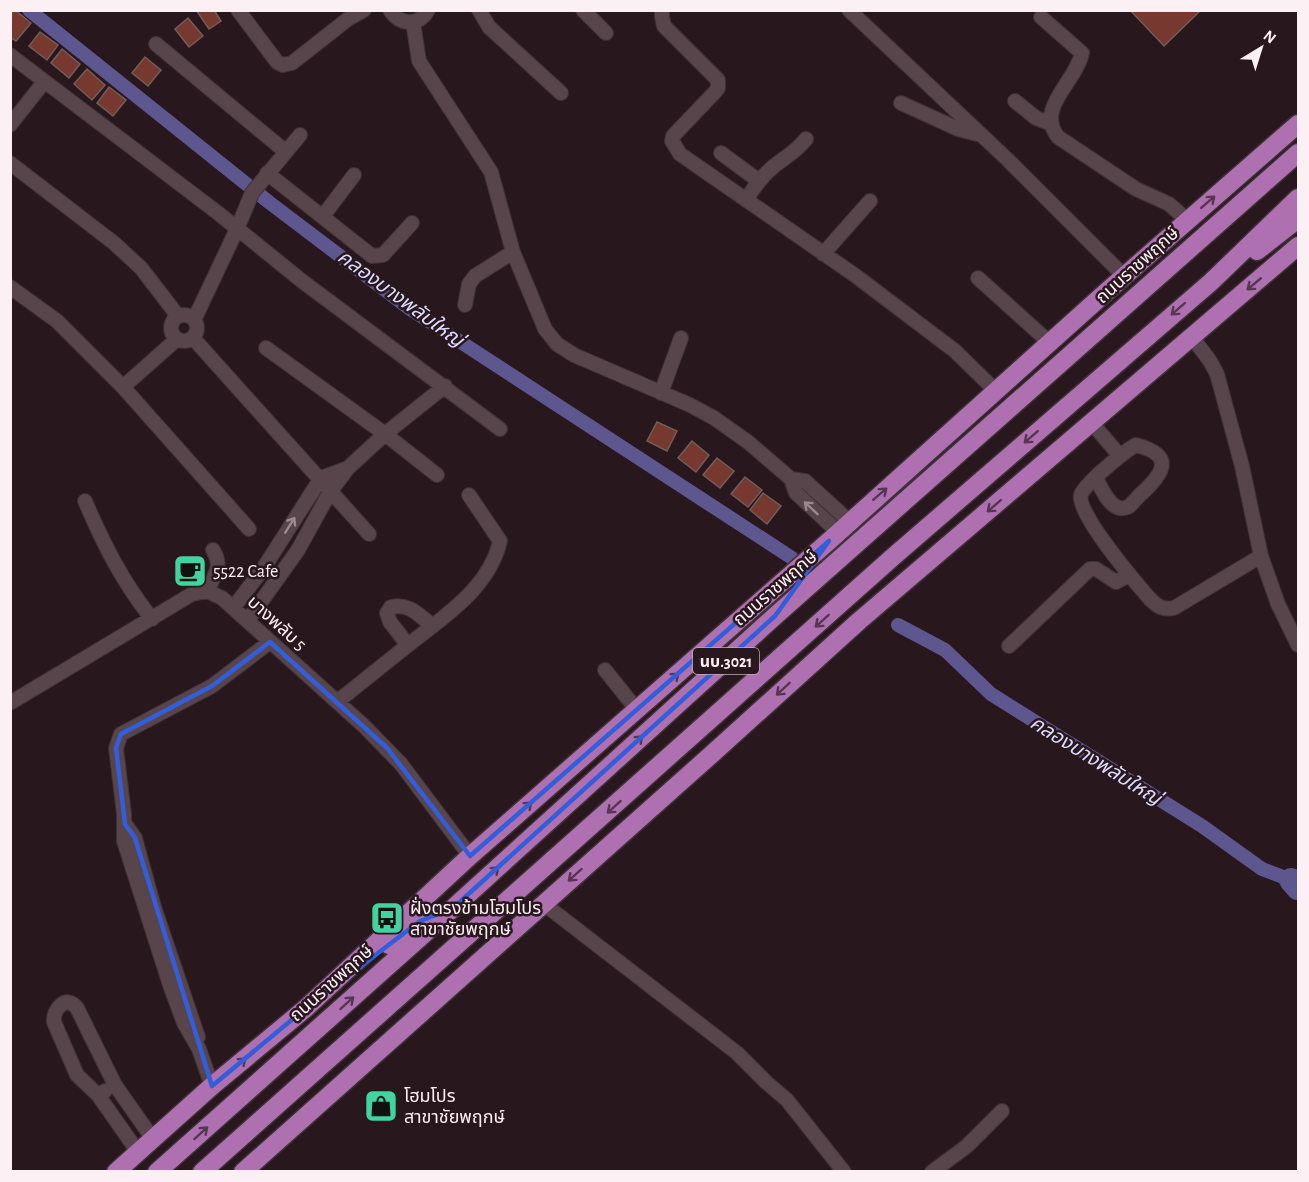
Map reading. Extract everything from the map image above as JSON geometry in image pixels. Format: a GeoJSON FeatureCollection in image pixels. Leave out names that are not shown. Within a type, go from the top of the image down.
{"type":"FeatureCollection","features":[{"type":"Feature","properties":{"kind":"main road","name":"ถนนราชพฤกษ์"},"geometry":{"type":"LineString","coordinates":[[116,1172],[212,1086],[306,1008],[470,856],[1187,220],[1299,124]]}},
{"type":"Feature","properties":{"kind":"main road","name":"ถนนราชพฤกษ์"},"geometry":{"type":"LineString","coordinates":[[157,1172],[775,616],[1299,153]]}},
{"type":"Feature","properties":{"kind":"main road","name":"นบ.3021"},"geometry":{"type":"LineString","coordinates":[[202,1172],[894,556],[1210,282],[1299,198]]}},
{"type":"Feature","properties":{"kind":"main road"},"geometry":{"type":"LineString","coordinates":[[1210,282],[1235,267],[1299,219]]}},
{"type":"Feature","properties":{"kind":"main road"},"geometry":{"type":"LineString","coordinates":[[243,1172],[815,660],[1191,336],[1299,246]]}},
{"type":"Feature","properties":{"kind":"main road"},"geometry":{"type":"LineString","coordinates":[[775,616],[839,531]]}},
{"type":"Feature","properties":{"kind":"main road"},"geometry":{"type":"LineString","coordinates":[[815,660],[894,556]]}},
{"type":"Feature","properties":{"kind":"main road"},"geometry":{"type":"LineString","coordinates":[[306,1008],[342,986],[420,921],[452,909]]}},
{"type":"Feature","properties":{"kind":"street"},"geometry":{"type":"LineString","coordinates":[[238,10],[277,62],[284,65],[292,63],[345,15],[364,10]]}},
{"type":"Feature","properties":{"kind":"street"},"geometry":{"type":"LineString","coordinates":[[390,10],[399,21],[413,22],[420,20],[428,10]]}},
{"type":"Feature","properties":{"kind":"street"},"geometry":{"type":"LineString","coordinates":[[479,10],[489,27],[561,93]]}},
{"type":"Feature","properties":{"kind":"street"},"geometry":{"type":"LineString","coordinates":[[583,10],[606,33]]}},
{"type":"Feature","properties":{"kind":"street"},"geometry":{"type":"LineString","coordinates":[[662,10],[664,26],[718,80],[715,92],[673,135],[674,147],[680,154],[823,254],[955,351],[996,391]]}},
{"type":"Feature","properties":{"kind":"street"},"geometry":{"type":"LineString","coordinates":[[849,10],[982,136],[1124,276]]}},
{"type":"Feature","properties":{"kind":"street"},"geometry":{"type":"LineString","coordinates":[[1041,17],[1082,53],[1079,64],[1055,103],[1049,123]]}},
{"type":"Feature","properties":{"kind":"street"},"geometry":{"type":"LineString","coordinates":[[413,22],[419,61],[490,172],[513,252],[545,329],[557,344],[574,355],[714,418],[748,442],[791,479],[796,493],[839,531]]}},
{"type":"Feature","properties":{"kind":"street"},"geometry":{"type":"LineString","coordinates":[[156,44],[286,152]]}},
{"type":"Feature","properties":{"kind":"street"},"geometry":{"type":"LineString","coordinates":[[10,55],[500,429]]}},
{"type":"Feature","properties":{"kind":"street"},"geometry":{"type":"LineString","coordinates":[[10,125],[44,82]]}},
{"type":"Feature","properties":{"kind":"street"},"geometry":{"type":"LineString","coordinates":[[1015,101],[1036,117],[1049,123],[1058,137],[1136,189],[1169,204],[1187,220]]}},
{"type":"Feature","properties":{"kind":"street"},"geometry":{"type":"LineString","coordinates":[[901,103],[958,129],[982,136]]}},
{"type":"Feature","properties":{"kind":"street"},"geometry":{"type":"LineString","coordinates":[[194,320],[252,193],[300,135]]}},
{"type":"Feature","properties":{"kind":"street"},"geometry":{"type":"LineString","coordinates":[[746,200],[759,181],[806,140]]}},
{"type":"Feature","properties":{"kind":"street"},"geometry":{"type":"LineString","coordinates":[[721,153],[759,181]]}},
{"type":"Feature","properties":{"kind":"street"},"geometry":{"type":"LineString","coordinates":[[10,163],[114,243],[141,268],[178,316]]}},
{"type":"Feature","properties":{"kind":"street"},"geometry":{"type":"LineString","coordinates":[[267,173],[372,256],[383,255],[412,223]]}},
{"type":"Feature","properties":{"kind":"street"},"geometry":{"type":"LineString","coordinates":[[323,216],[354,175]]}},
{"type":"Feature","properties":{"kind":"street"},"geometry":{"type":"LineString","coordinates":[[823,254],[870,201]]}},
{"type":"Feature","properties":{"kind":"street"},"geometry":{"type":"LineString","coordinates":[[465,305],[469,284],[475,276],[513,252]]}},
{"type":"Feature","properties":{"kind":"street"},"geometry":{"type":"LineString","coordinates":[[978,278],[1050,343]]}},
{"type":"Feature","properties":{"kind":"street"},"geometry":{"type":"LineString","coordinates":[[10,287],[57,321],[123,387],[249,529]]}},
{"type":"Feature","properties":{"kind":"street"},"geometry":{"type":"LineString","coordinates":[[187,315],[194,320],[197,331],[193,338],[185,341],[177,339],[171,330],[172,322],[178,316],[187,315]]}},
{"type":"Feature","properties":{"kind":"street"},"geometry":{"type":"LineString","coordinates":[[1191,336],[1210,361],[1216,374],[1242,466],[1261,556],[1278,604],[1299,645]]}},
{"type":"Feature","properties":{"kind":"street"},"geometry":{"type":"LineString","coordinates":[[193,338],[369,534]]}},
{"type":"Feature","properties":{"kind":"street"},"geometry":{"type":"LineString","coordinates":[[661,393],[681,338]]}},
{"type":"Feature","properties":{"kind":"street"},"geometry":{"type":"LineString","coordinates":[[123,387],[177,339]]}},
{"type":"Feature","properties":{"kind":"street"},"geometry":{"type":"LineString","coordinates":[[266,348],[385,434],[437,475]]}},
{"type":"Feature","properties":{"kind":"street"},"geometry":{"type":"LineString","coordinates":[[248,620],[298,550],[330,492],[348,468],[385,434],[445,386]]}},
{"type":"Feature","properties":{"kind":"street"},"geometry":{"type":"LineString","coordinates":[[1091,422],[1120,456]]}},
{"type":"Feature","properties":{"kind":"street"},"geometry":{"type":"LineString","coordinates":[[1096,478],[1109,501],[1122,508],[1129,506],[1156,480],[1162,469],[1161,461],[1156,452],[1136,445],[1085,487],[1080,495],[1082,507],[1096,531],[1150,600],[1165,609],[1174,608],[1261,556]]}},
{"type":"Feature","properties":{"kind":"street"},"geometry":{"type":"LineString","coordinates":[[233,608],[321,478],[348,468]]}},
{"type":"Feature","properties":{"kind":"street"},"geometry":{"type":"LineString","coordinates":[[338,701],[454,610],[480,581],[498,550],[500,541],[499,536],[469,495]]}},
{"type":"Feature","properties":{"kind":"street"},"geometry":{"type":"LineString","coordinates":[[85,501],[107,551],[123,580],[152,619]]}},
{"type":"Feature","properties":{"kind":"street"},"geometry":{"type":"LineString","coordinates":[[10,703],[192,594],[207,591],[218,568],[218,558],[213,550]]}},
{"type":"Feature","properties":{"kind":"street"},"geometry":{"type":"LineString","coordinates":[[271,555],[287,564]]}},
{"type":"Feature","properties":{"kind":"street"},"geometry":{"type":"LineString","coordinates":[[1009,645],[1090,569],[1096,569],[1116,582],[1130,574]]}},
{"type":"Feature","properties":{"kind":"street","name":"บางพลับ 5"},"geometry":{"type":"LineString","coordinates":[[207,591],[222,598],[248,620],[338,701],[401,764],[470,856]]}},
{"type":"Feature","properties":{"kind":"street"},"geometry":{"type":"LineString","coordinates":[[408,645],[390,622],[387,613],[391,607],[401,604],[433,626]]}},
{"type":"Feature","properties":{"kind":"street"},"geometry":{"type":"LineString","coordinates":[[212,1086],[199,1049],[194,1023],[165,952],[135,838],[125,825],[116,748],[121,735],[212,686],[270,642]]}},
{"type":"Feature","properties":{"kind":"street"},"geometry":{"type":"LineString","coordinates":[[605,670],[637,710]]}},
{"type":"Feature","properties":{"kind":"street"},"geometry":{"type":"LineString","coordinates":[[544,904],[737,1053],[787,1100],[844,1172]]}},
{"type":"Feature","properties":{"kind":"street"},"geometry":{"type":"LineString","coordinates":[[138,1152],[98,1095],[86,1085],[72,1065],[54,1022],[53,1015],[58,1006],[71,1002],[77,1008],[115,1085],[153,1139]]}},
{"type":"Feature","properties":{"kind":"street"},"geometry":{"type":"LineString","coordinates":[[98,1095],[115,1085]]}},
{"type":"Feature","properties":{"kind":"street"},"geometry":{"type":"LineString","coordinates":[[932,1172],[967,1146],[1002,1111]]}},
{"type":"Feature","properties":{"kind":"highlighted area"},"geometry":{"type":"Polygon","coordinates":[[[829,541],[775,616],[452,909],[420,921],[306,1008],[212,1086],[135,838],[125,824],[116,748],[121,734],[212,686],[270,642],[387,748],[470,856],[829,541]]]}},
{"type":"Feature","properties":{"kind":"building"},"geometry":{"type":"Polygon","coordinates":[[[12,10],[31,23],[16,41],[10,37],[12,10]]]}},
{"type":"Feature","properties":{"kind":"building"},"geometry":{"type":"Polygon","coordinates":[[[196,10],[214,10],[221,21],[209,29],[196,10]]]}},
{"type":"Feature","properties":{"kind":"building"},"geometry":{"type":"Polygon","coordinates":[[[1130,10],[1201,10],[1164,46],[1130,10]]]}},
{"type":"Feature","properties":{"kind":"building"},"geometry":{"type":"Polygon","coordinates":[[[188,18],[203,36],[189,47],[175,29],[188,18]]]}},
{"type":"Feature","properties":{"kind":"building"},"geometry":{"type":"Polygon","coordinates":[[[40,32],[58,45],[47,60],[29,46],[40,32]]]}},
{"type":"Feature","properties":{"kind":"building"},"geometry":{"type":"Polygon","coordinates":[[[62,49],[80,64],[69,78],[51,63],[62,49]]]}},
{"type":"Feature","properties":{"kind":"building"},"geometry":{"type":"Polygon","coordinates":[[[145,57],[161,70],[148,86],[132,73],[145,57]]]}},
{"type":"Feature","properties":{"kind":"building"},"geometry":{"type":"Polygon","coordinates":[[[87,69],[105,85],[92,100],[74,84],[87,69]]]}},
{"type":"Feature","properties":{"kind":"building"},"geometry":{"type":"Polygon","coordinates":[[[109,87],[126,100],[113,116],[97,103],[109,87]]]}},
{"type":"Feature","properties":{"kind":"building"},"geometry":{"type":"Polygon","coordinates":[[[657,422],[677,431],[667,451],[647,441],[657,422]]]}},
{"type":"Feature","properties":{"kind":"building"},"geometry":{"type":"Polygon","coordinates":[[[692,441],[709,455],[696,472],[678,458],[692,441]]]}},
{"type":"Feature","properties":{"kind":"building"},"geometry":{"type":"Polygon","coordinates":[[[717,458],[734,471],[720,488],[703,475],[717,458]]]}},
{"type":"Feature","properties":{"kind":"building"},"geometry":{"type":"Polygon","coordinates":[[[745,477],[762,490],[748,507],[731,494],[745,477]]]}},
{"type":"Feature","properties":{"kind":"building"},"geometry":{"type":"Polygon","coordinates":[[[763,493],[781,506],[767,524],[750,510],[763,493]]]}},
{"type":"Feature","properties":{"kind":"waterway","name":"คลองบางพลับใหญ่"},"geometry":{"type":"LineString","coordinates":[[29,10],[270,203],[410,309],[792,558]]}},
{"type":"Feature","properties":{"kind":"waterway","name":"คลองบางพลับใหญ่"},"geometry":{"type":"LineString","coordinates":[[898,625],[945,650],[991,694],[1202,826],[1262,869],[1291,880]]}},
{"type":"Feature","properties":{"kind":"waterway","name":"คลองบางพลับใหญ่"},"geometry":{"type":"LineString","coordinates":[[1291,880],[1298,888]]}},
{"type":"Feature","properties":{"kind":"place","name":"5522 Cafe"},"geometry":{"type":"Point","coordinates":[190,571]}},
{"type":"Feature","properties":{"kind":"place","name":"ฝั่งตรงข้ามโฮมโปร สาขาชัยพฤกษ์"},"geometry":{"type":"Point","coordinates":[387,918]}},
{"type":"Feature","properties":{"kind":"place","name":"โฮมโปร สาขาชัยพฤกษ์"},"geometry":{"type":"Point","coordinates":[381,1106]}}]}
